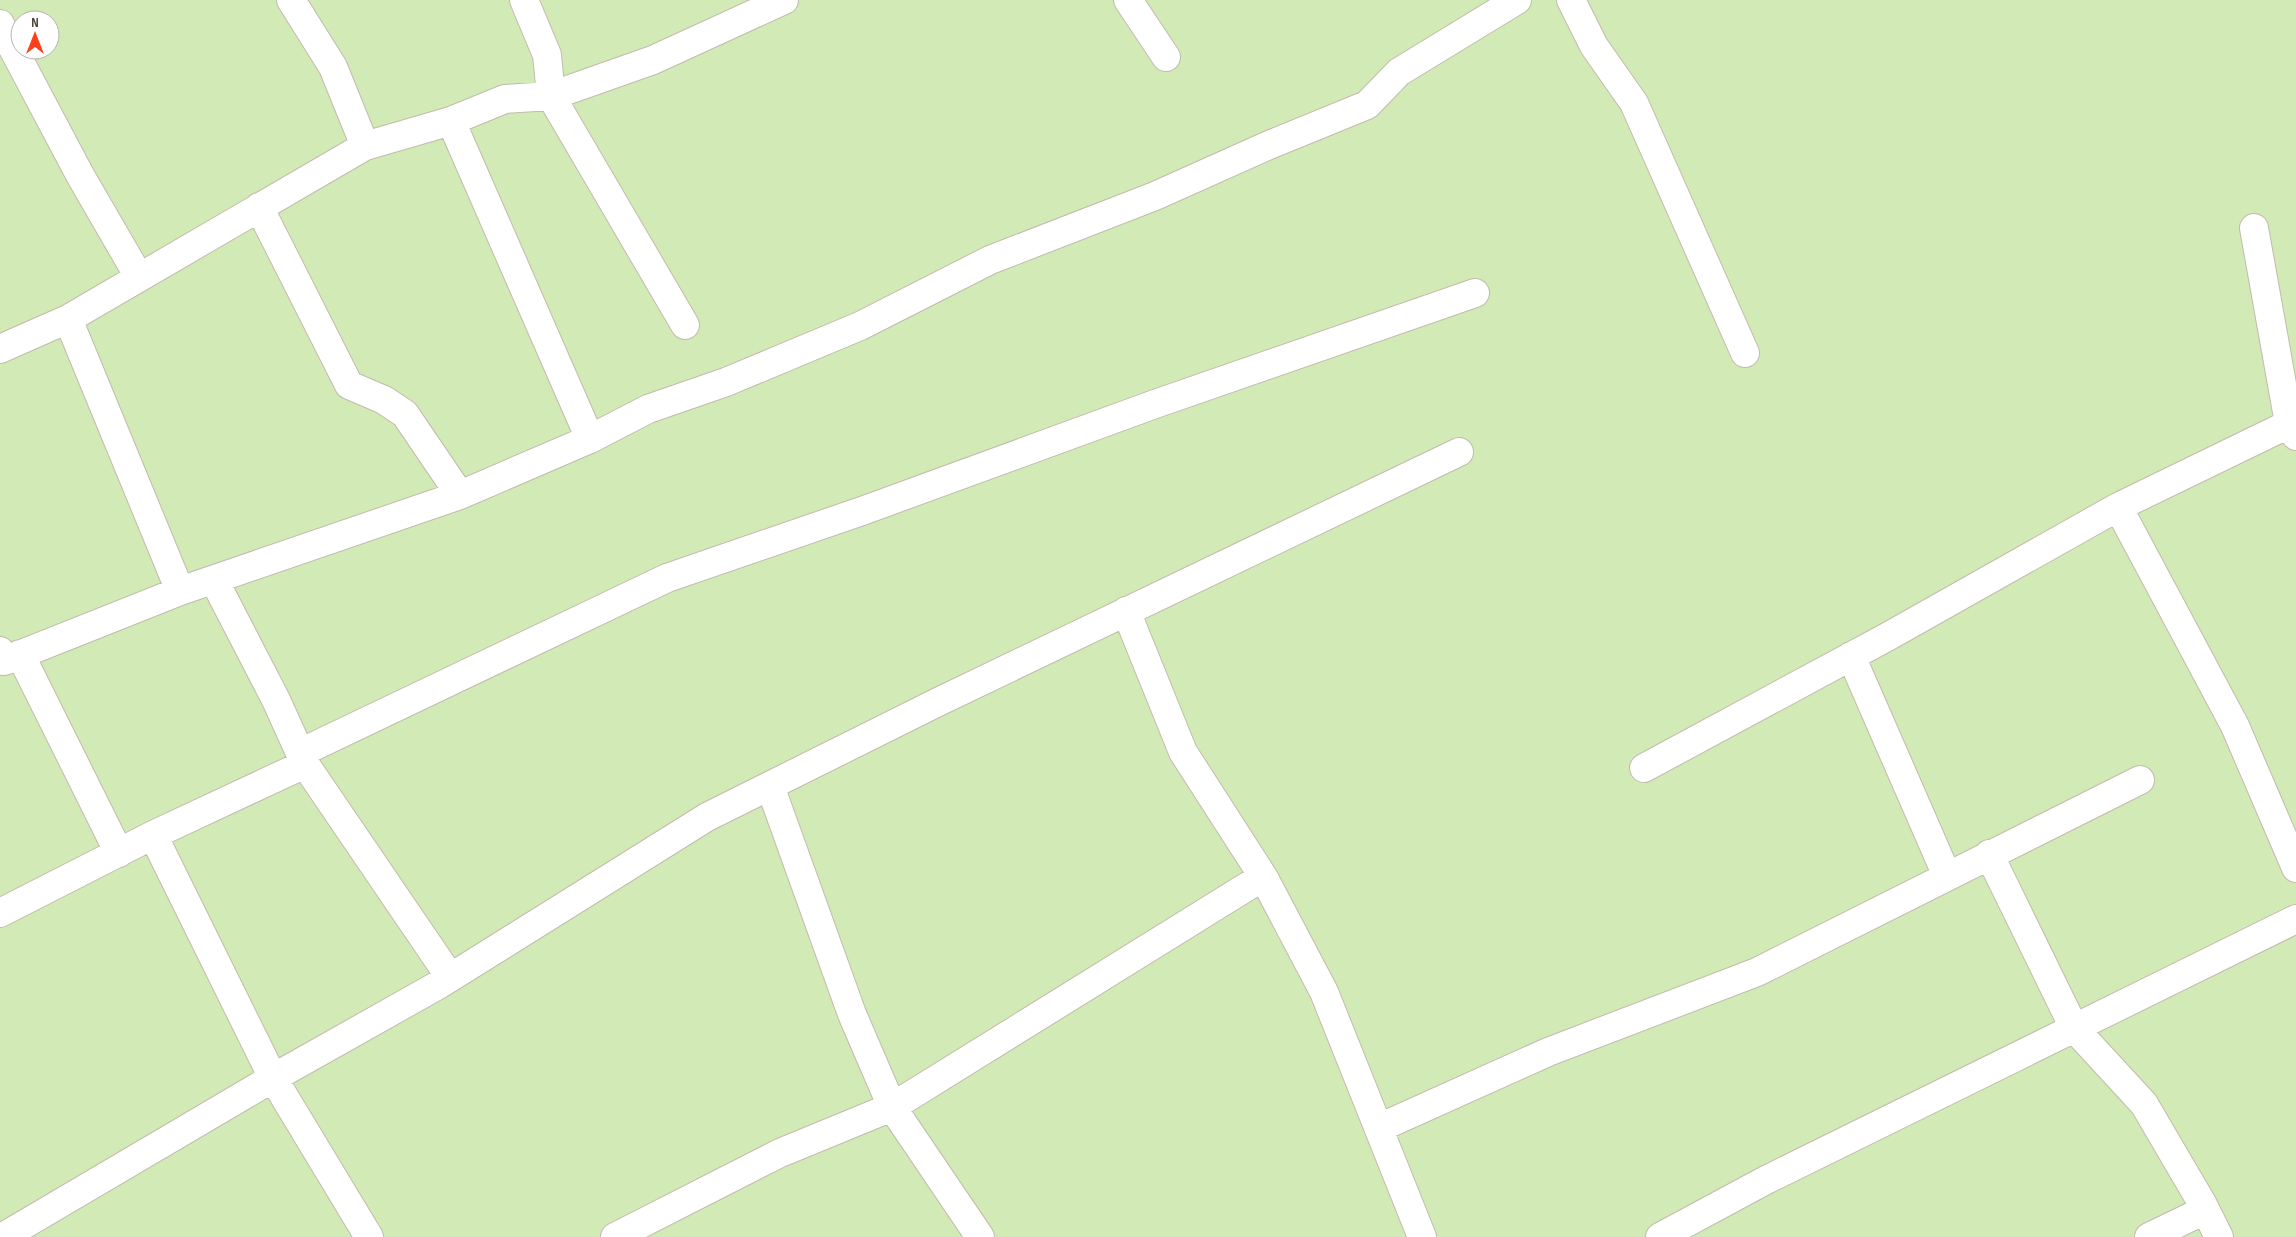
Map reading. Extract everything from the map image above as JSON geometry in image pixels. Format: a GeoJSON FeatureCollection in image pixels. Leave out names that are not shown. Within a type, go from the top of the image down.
{"type":"FeatureCollection","features":[{"type":"Feature","properties":{"kind":"street"},"geometry":{"type":"LineString","coordinates":[[292,0],[333,67],[365,146]]}},
{"type":"Feature","properties":{"kind":"street"},"geometry":{"type":"LineString","coordinates":[[524,0],[547,56],[551,96],[685,325]]}},
{"type":"Feature","properties":{"kind":"street"},"geometry":{"type":"LineString","coordinates":[[0,349],[68,319],[365,146],[451,122],[505,99],[551,96],[653,60],[784,0]]}},
{"type":"Feature","properties":{"kind":"street"},"geometry":{"type":"LineString","coordinates":[[1128,0],[1166,57]]}},
{"type":"Feature","properties":{"kind":"street"},"geometry":{"type":"LineString","coordinates":[[119,852],[6,657],[180,591],[460,495],[590,439],[648,409],[726,382],[860,326],[990,260],[1155,196],[1269,145],[1367,105],[1399,72],[1517,0]]}},
{"type":"Feature","properties":{"kind":"street"},"geometry":{"type":"LineString","coordinates":[[1571,0],[1594,46],[1634,103],[1745,353]]}},
{"type":"Feature","properties":{"kind":"street"},"geometry":{"type":"LineString","coordinates":[[0,24],[80,174],[139,276]]}},
{"type":"Feature","properties":{"kind":"street"},"geometry":{"type":"LineString","coordinates":[[451,122],[590,439]]}},
{"type":"Feature","properties":{"kind":"street"},"geometry":{"type":"LineString","coordinates":[[259,207],[349,385],[384,400],[405,414],[460,495]]}},
{"type":"Feature","properties":{"kind":"street"},"geometry":{"type":"LineString","coordinates":[[1644,768],[1851,656],[2118,507],[2293,429],[2287,412],[2254,228]]}},
{"type":"Feature","properties":{"kind":"street"},"geometry":{"type":"LineString","coordinates":[[0,913],[302,758],[668,578],[862,511],[1155,404],[1475,293]]}},
{"type":"Feature","properties":{"kind":"street"},"geometry":{"type":"LineString","coordinates":[[68,319],[180,591]]}},
{"type":"Feature","properties":{"kind":"street"},"geometry":{"type":"LineString","coordinates":[[5,1232],[450,977],[707,817],[1126,611],[1459,452]]}},
{"type":"Feature","properties":{"kind":"street"},"geometry":{"type":"LineString","coordinates":[[2118,507],[2235,726],[2296,868]]}},
{"type":"Feature","properties":{"kind":"street"},"geometry":{"type":"LineString","coordinates":[[214,580],[276,700],[302,758],[450,977]]}},
{"type":"Feature","properties":{"kind":"street"},"geometry":{"type":"LineString","coordinates":[[1126,611],[1183,752],[1264,878],[1324,992],[1422,1237]]}},
{"type":"Feature","properties":{"kind":"street"},"geometry":{"type":"LineString","coordinates":[[1851,656],[1947,876]]}},
{"type":"Feature","properties":{"kind":"street"},"geometry":{"type":"LineString","coordinates":[[1379,1128],[1548,1052],[1757,972],[1989,854],[2140,780]]}},
{"type":"Feature","properties":{"kind":"street"},"geometry":{"type":"LineString","coordinates":[[770,786],[852,1014],[892,1107],[980,1237]]}},
{"type":"Feature","properties":{"kind":"street"},"geometry":{"type":"LineString","coordinates":[[153,836],[273,1078],[369,1237]]}},
{"type":"Feature","properties":{"kind":"street"},"geometry":{"type":"LineString","coordinates":[[1989,854],[2074,1028],[2144,1104],[2219,1237]]}},
{"type":"Feature","properties":{"kind":"street"},"geometry":{"type":"LineString","coordinates":[[615,1237],[780,1153],[892,1107],[1248,886],[1264,878]]}},
{"type":"Feature","properties":{"kind":"street"},"geometry":{"type":"LineString","coordinates":[[1660,1237],[1766,1180],[2296,919]]}},
{"type":"Feature","properties":{"kind":"street"},"geometry":{"type":"LineString","coordinates":[[2149,1237],[2205,1210]]}},
{"type":"Feature","properties":{"kind":"green space"},"geometry":{"type":"Polygon","coordinates":[[[0,0],[2296,0],[2296,1237],[0,1237],[0,0]]]}}]}
